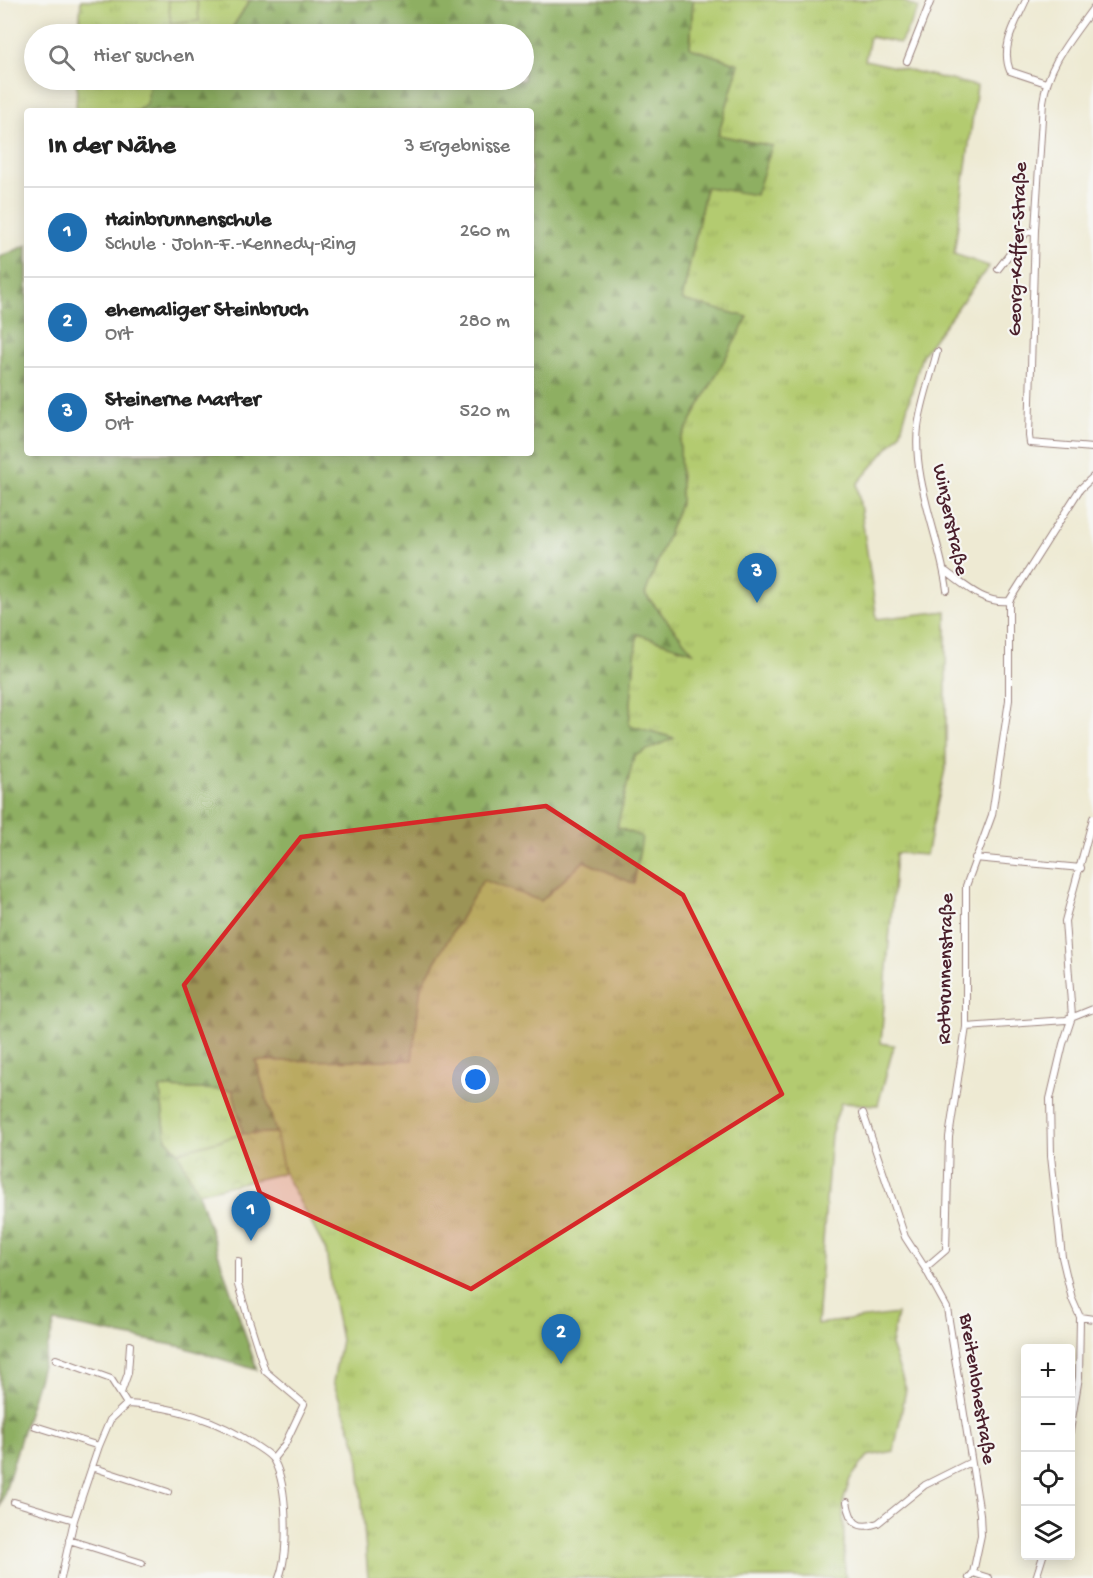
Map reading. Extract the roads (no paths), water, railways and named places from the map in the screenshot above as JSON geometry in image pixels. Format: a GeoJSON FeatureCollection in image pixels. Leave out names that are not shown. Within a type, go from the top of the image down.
{"type":"FeatureCollection","features":[{"type":"Feature","properties":{"kind":"street"},"geometry":{"type":"LineString","coordinates":[[907,61],[931,0]]}},
{"type":"Feature","properties":{"kind":"street"},"geometry":{"type":"LineString","coordinates":[[1026,0],[1007,45],[1006,62],[1010,71],[1046,83]]}},
{"type":"Feature","properties":{"kind":"street","name":"Georg-Kaffer-Straße"},"geometry":{"type":"LineString","coordinates":[[1093,8],[1060,55],[1046,83],[1043,102],[1035,230],[1030,443],[1093,448]]}},
{"type":"Feature","properties":{"kind":"street"},"geometry":{"type":"LineString","coordinates":[[998,269],[1026,233],[1035,230]]}},
{"type":"Feature","properties":{"kind":"street","name":"Winzerstraße"},"geometry":{"type":"LineString","coordinates":[[938,352],[918,428],[920,477],[945,571],[947,590]]}},
{"type":"Feature","properties":{"kind":"street"},"geometry":{"type":"LineString","coordinates":[[945,571],[980,597],[997,603],[1009,601],[1080,489],[1093,480]]}},
{"type":"Feature","properties":{"kind":"street","name":"Rotbrunnenstraße"},"geometry":{"type":"LineString","coordinates":[[925,1268],[946,1250],[949,1137],[966,1027],[966,886],[992,815],[1009,700],[1009,601]]}},
{"type":"Feature","properties":{"kind":"street"},"geometry":{"type":"LineString","coordinates":[[1075,1404],[1079,1377],[1080,1317],[1072,1299],[1062,1257],[1052,1156],[1050,1099],[1072,1017],[1065,921],[1093,818]]}},
{"type":"Feature","properties":{"kind":"street"},"geometry":{"type":"LineString","coordinates":[[975,858],[1081,868]]}},
{"type":"Feature","properties":{"kind":"street"},"geometry":{"type":"LineString","coordinates":[[966,1027],[1066,1020],[1093,1010]]}},
{"type":"Feature","properties":{"kind":"street","name":"Breitenlohestraße"},"geometry":{"type":"LineString","coordinates":[[863,1113],[905,1237],[947,1308],[980,1514],[981,1535],[971,1575]]}},
{"type":"Feature","properties":{"kind":"street"},"geometry":{"type":"LineString","coordinates":[[238,1261],[238,1285],[265,1371],[304,1404],[285,1444],[273,1459]]}},
{"type":"Feature","properties":{"kind":"street"},"geometry":{"type":"LineString","coordinates":[[1080,1317],[1093,1319]]}},
{"type":"Feature","properties":{"kind":"street"},"geometry":{"type":"LineString","coordinates":[[121,1393],[128,1373],[130,1345]]}},
{"type":"Feature","properties":{"kind":"street"},"geometry":{"type":"LineString","coordinates":[[56,1359],[111,1378],[128,1404]]}},
{"type":"Feature","properties":{"kind":"street"},"geometry":{"type":"LineString","coordinates":[[61,1578],[74,1520],[99,1446],[110,1420],[128,1404],[151,1405],[201,1418],[235,1433],[273,1459],[280,1480],[285,1513],[285,1549],[279,1578]]}},
{"type":"Feature","properties":{"kind":"street"},"geometry":{"type":"LineString","coordinates":[[35,1426],[99,1446]]}},
{"type":"Feature","properties":{"kind":"street"},"geometry":{"type":"LineString","coordinates":[[847,1502],[854,1522],[870,1527],[925,1485],[971,1462]]}},
{"type":"Feature","properties":{"kind":"street"},"geometry":{"type":"LineString","coordinates":[[92,1467],[168,1492]]}},
{"type":"Feature","properties":{"kind":"street"},"geometry":{"type":"LineString","coordinates":[[14,1502],[74,1520]]}},
{"type":"Feature","properties":{"kind":"street"},"geometry":{"type":"LineString","coordinates":[[69,1540],[142,1563]]}},
{"type":"Feature","properties":{"kind":"street"},"geometry":{"type":"LineString","coordinates":[[1036,1578],[1042,1560]]}},
{"type":"Feature","properties":{"kind":"street"},"geometry":{"type":"LineString","coordinates":[[971,1575],[988,1578]]}},
{"type":"Feature","properties":{"kind":"place","name":"Steinerne Marter"},"geometry":{"type":"Point","coordinates":[757,603]}},
{"type":"Feature","properties":{"kind":"place","name":"Hainbrunnenschule"},"geometry":{"type":"Point","coordinates":[251,1241]}},
{"type":"Feature","properties":{"kind":"place","name":"ehemaliger Steinbruch"},"geometry":{"type":"Point","coordinates":[561,1364]}}]}
